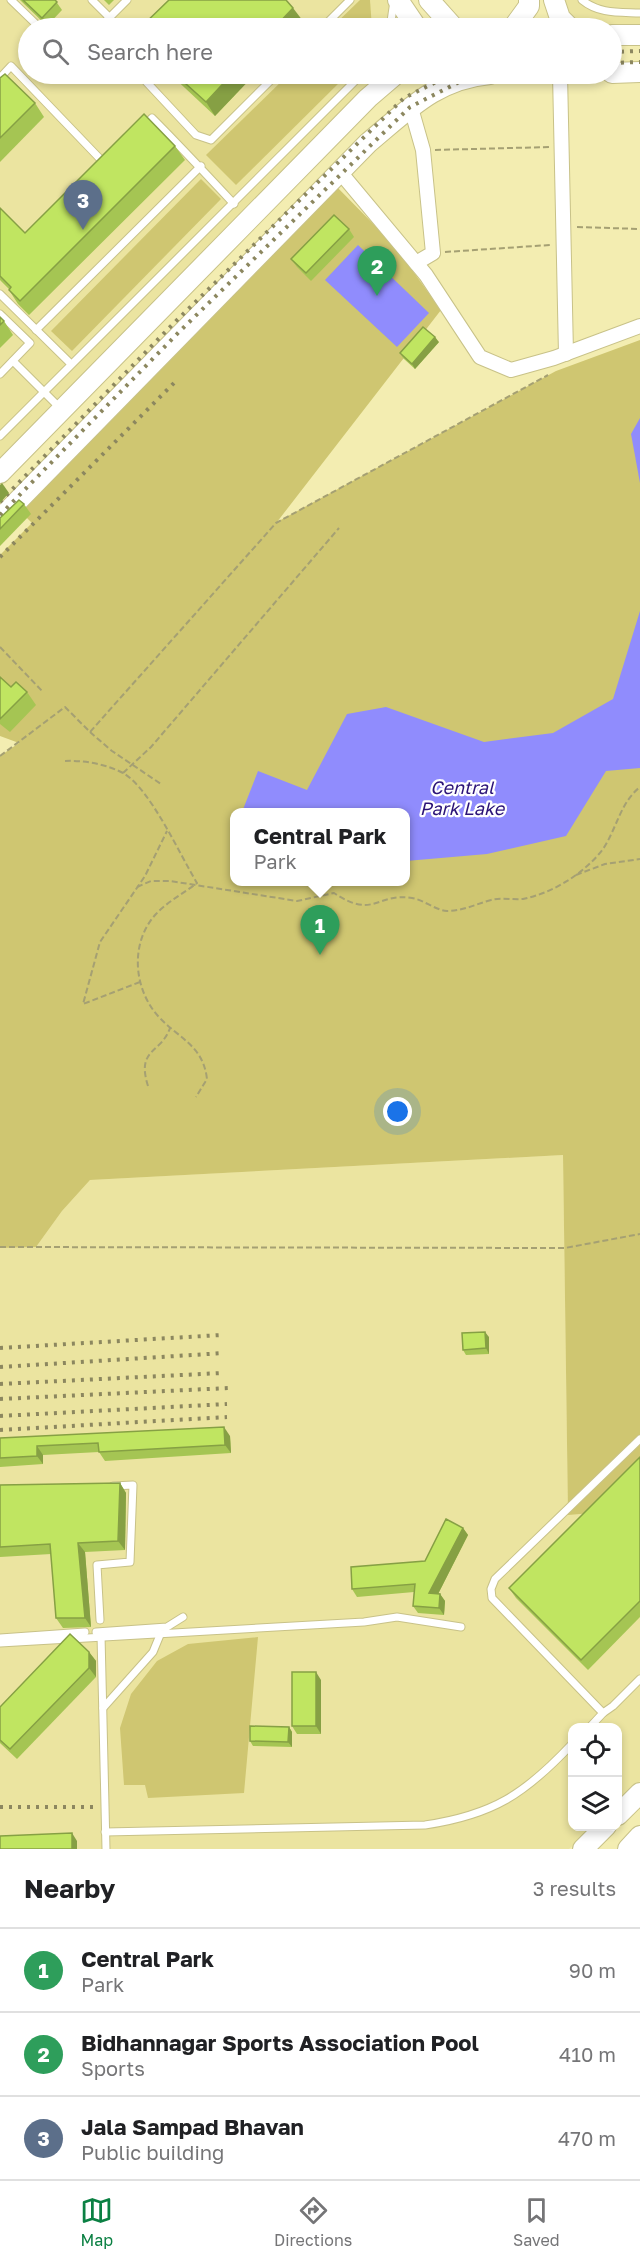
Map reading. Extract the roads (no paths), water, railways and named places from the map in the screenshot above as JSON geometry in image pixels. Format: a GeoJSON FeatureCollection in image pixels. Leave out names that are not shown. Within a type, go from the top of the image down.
{"type":"FeatureCollection","features":[{"type":"Feature","properties":{"kind":"main road"},"geometry":{"type":"LineString","coordinates":[[398,0],[410,18]]}},
{"type":"Feature","properties":{"kind":"main road"},"geometry":{"type":"LineString","coordinates":[[429,0],[445,18]]}},
{"type":"Feature","properties":{"kind":"main road"},"geometry":{"type":"LineString","coordinates":[[520,18],[529,6],[529,0]]}},
{"type":"Feature","properties":{"kind":"main road"},"geometry":{"type":"LineString","coordinates":[[554,0],[560,18]]}},
{"type":"Feature","properties":{"kind":"main road"},"geometry":{"type":"LineString","coordinates":[[622,36],[640,35]]}},
{"type":"Feature","properties":{"kind":"main road"},"geometry":{"type":"LineString","coordinates":[[622,73],[640,72]]}},
{"type":"Feature","properties":{"kind":"main road"},"geometry":{"type":"LineString","coordinates":[[0,473],[384,84]]}},
{"type":"Feature","properties":{"kind":"main road"},"geometry":{"type":"LineString","coordinates":[[0,519],[368,143],[440,84]]}},
{"type":"Feature","properties":{"kind":"main road"},"geometry":{"type":"LineString","coordinates":[[211,259],[234,281]]}},
{"type":"Feature","properties":{"kind":"main road"},"geometry":{"type":"LineString","coordinates":[[622,1811],[640,1793]]}},
{"type":"Feature","properties":{"kind":"main road"},"geometry":{"type":"LineString","coordinates":[[583,1849],[602,1831]]}},
{"type":"Feature","properties":{"kind":"main road"},"geometry":{"type":"LineString","coordinates":[[628,1849],[640,1836]]}},
{"type":"Feature","properties":{"kind":"street"},"geometry":{"type":"LineString","coordinates":[[560,84],[566,354]]}},
{"type":"Feature","properties":{"kind":"street"},"geometry":{"type":"LineString","coordinates":[[411,108],[423,150],[434,253],[416,263]]}},
{"type":"Feature","properties":{"kind":"street"},"geometry":{"type":"LineString","coordinates":[[340,172],[416,263],[480,357],[489,362],[511,370],[566,354],[640,326]]}},
{"type":"Feature","properties":{"kind":"lane"},"geometry":{"type":"LineString","coordinates":[[11,0],[30,18]]}},
{"type":"Feature","properties":{"kind":"lane"},"geometry":{"type":"LineString","coordinates":[[92,0],[110,18],[127,0]]}},
{"type":"Feature","properties":{"kind":"lane"},"geometry":{"type":"LineString","coordinates":[[332,18],[350,0]]}},
{"type":"Feature","properties":{"kind":"lane"},"geometry":{"type":"LineString","coordinates":[[391,18],[394,0]]}},
{"type":"Feature","properties":{"kind":"lane"},"geometry":{"type":"LineString","coordinates":[[582,0],[593,8],[607,12],[640,13]]}},
{"type":"Feature","properties":{"kind":"lane"},"geometry":{"type":"LineString","coordinates":[[0,78],[11,66],[18,73]]}},
{"type":"Feature","properties":{"kind":"lane"},"geometry":{"type":"LineString","coordinates":[[28,84],[104,163],[112,155]]}},
{"type":"Feature","properties":{"kind":"lane"},"geometry":{"type":"LineString","coordinates":[[148,84],[196,135],[211,140],[267,84]]}},
{"type":"Feature","properties":{"kind":"lane"},"geometry":{"type":"LineString","coordinates":[[0,436],[352,84]]}},
{"type":"Feature","properties":{"kind":"lane"},"geometry":{"type":"LineString","coordinates":[[136,133],[152,118],[201,166],[234,204]]}},
{"type":"Feature","properties":{"kind":"lane"},"geometry":{"type":"LineString","coordinates":[[36,330],[201,166]]}},
{"type":"Feature","properties":{"kind":"lane"},"geometry":{"type":"LineString","coordinates":[[0,294],[71,364]]}},
{"type":"Feature","properties":{"kind":"lane"},"geometry":{"type":"LineString","coordinates":[[0,314],[30,343],[0,374]]}},
{"type":"Feature","properties":{"kind":"lane"},"geometry":{"type":"LineString","coordinates":[[13,361],[63,411]]}},
{"type":"Feature","properties":{"kind":"lane"},"geometry":{"type":"LineString","coordinates":[[603,1713],[492,1598],[491,1589],[495,1580],[640,1439]]}},
{"type":"Feature","properties":{"kind":"lane"},"geometry":{"type":"LineString","coordinates":[[100,1620],[97,1565],[130,1562],[134,1518],[133,1485],[106,1487]]}},
{"type":"Feature","properties":{"kind":"lane"},"geometry":{"type":"LineString","coordinates":[[0,1638],[167,1627],[183,1617]]}},
{"type":"Feature","properties":{"kind":"lane"},"geometry":{"type":"LineString","coordinates":[[0,1643],[101,1635],[160,1635],[364,1622],[397,1617],[461,1627]]}},
{"type":"Feature","properties":{"kind":"lane"},"geometry":{"type":"LineString","coordinates":[[101,1635],[106,1849]]}},
{"type":"Feature","properties":{"kind":"lane"},"geometry":{"type":"LineString","coordinates":[[103,1708],[153,1652],[160,1635]]}},
{"type":"Feature","properties":{"kind":"lane"},"geometry":{"type":"LineString","coordinates":[[594,1723],[640,1679]]}},
{"type":"Feature","properties":{"kind":"lane"},"geometry":{"type":"LineString","coordinates":[[105,1832],[425,1825],[458,1820],[493,1808],[526,1789],[568,1749]]}},
{"type":"Feature","properties":{"kind":"water"},"geometry":{"type":"Polygon","coordinates":[[[358,245],[429,313],[397,347],[325,280],[358,245]]]}},
{"type":"Feature","properties":{"kind":"water"},"geometry":{"type":"Polygon","coordinates":[[[640,418],[640,483],[631,434],[640,418]]]}},
{"type":"Feature","properties":{"kind":"water","name":"Central Park Lake"},"geometry":{"type":"Polygon","coordinates":[[[640,611],[640,768],[606,771],[566,836],[487,854],[410,861],[410,808],[244,808],[258,771],[307,790],[347,714],[386,707],[484,742],[553,733],[613,699],[640,611]]]}},
{"type":"Feature","properties":{"kind":"railway"},"geometry":{"type":"LineString","coordinates":[[622,52],[640,51]]}},
{"type":"Feature","properties":{"kind":"railway"},"geometry":{"type":"LineString","coordinates":[[622,63],[640,62]]}},
{"type":"Feature","properties":{"kind":"railway"},"geometry":{"type":"LineString","coordinates":[[0,502],[173,324],[404,98],[432,84]]}},
{"type":"Feature","properties":{"kind":"railway"},"geometry":{"type":"LineString","coordinates":[[0,515],[180,331],[410,107],[455,84]]}},
{"type":"Feature","properties":{"kind":"railway"},"geometry":{"type":"LineString","coordinates":[[0,557],[174,383]]}},
{"type":"Feature","properties":{"kind":"railway"},"geometry":{"type":"LineString","coordinates":[[0,1348],[221,1335]]}},
{"type":"Feature","properties":{"kind":"railway"},"geometry":{"type":"LineString","coordinates":[[0,1367],[224,1353]]}},
{"type":"Feature","properties":{"kind":"railway"},"geometry":{"type":"LineString","coordinates":[[0,1384],[222,1373]]}},
{"type":"Feature","properties":{"kind":"railway"},"geometry":{"type":"LineString","coordinates":[[0,1399],[229,1388]]}},
{"type":"Feature","properties":{"kind":"railway"},"geometry":{"type":"LineString","coordinates":[[0,1416],[227,1404]]}},
{"type":"Feature","properties":{"kind":"railway"},"geometry":{"type":"LineString","coordinates":[[0,1430],[227,1417]]}},
{"type":"Feature","properties":{"kind":"railway"},"geometry":{"type":"LineString","coordinates":[[0,1807],[94,1807]]}},
{"type":"Feature","properties":{"kind":"place","name":"Jala Sampad Bhavan"},"geometry":{"type":"Point","coordinates":[83,230]}},
{"type":"Feature","properties":{"kind":"place","name":"Bidhannagar Sports Association Pool"},"geometry":{"type":"Point","coordinates":[377,296]}},
{"type":"Feature","properties":{"kind":"place","name":"Central Park"},"geometry":{"type":"Point","coordinates":[320,955]}}]}
